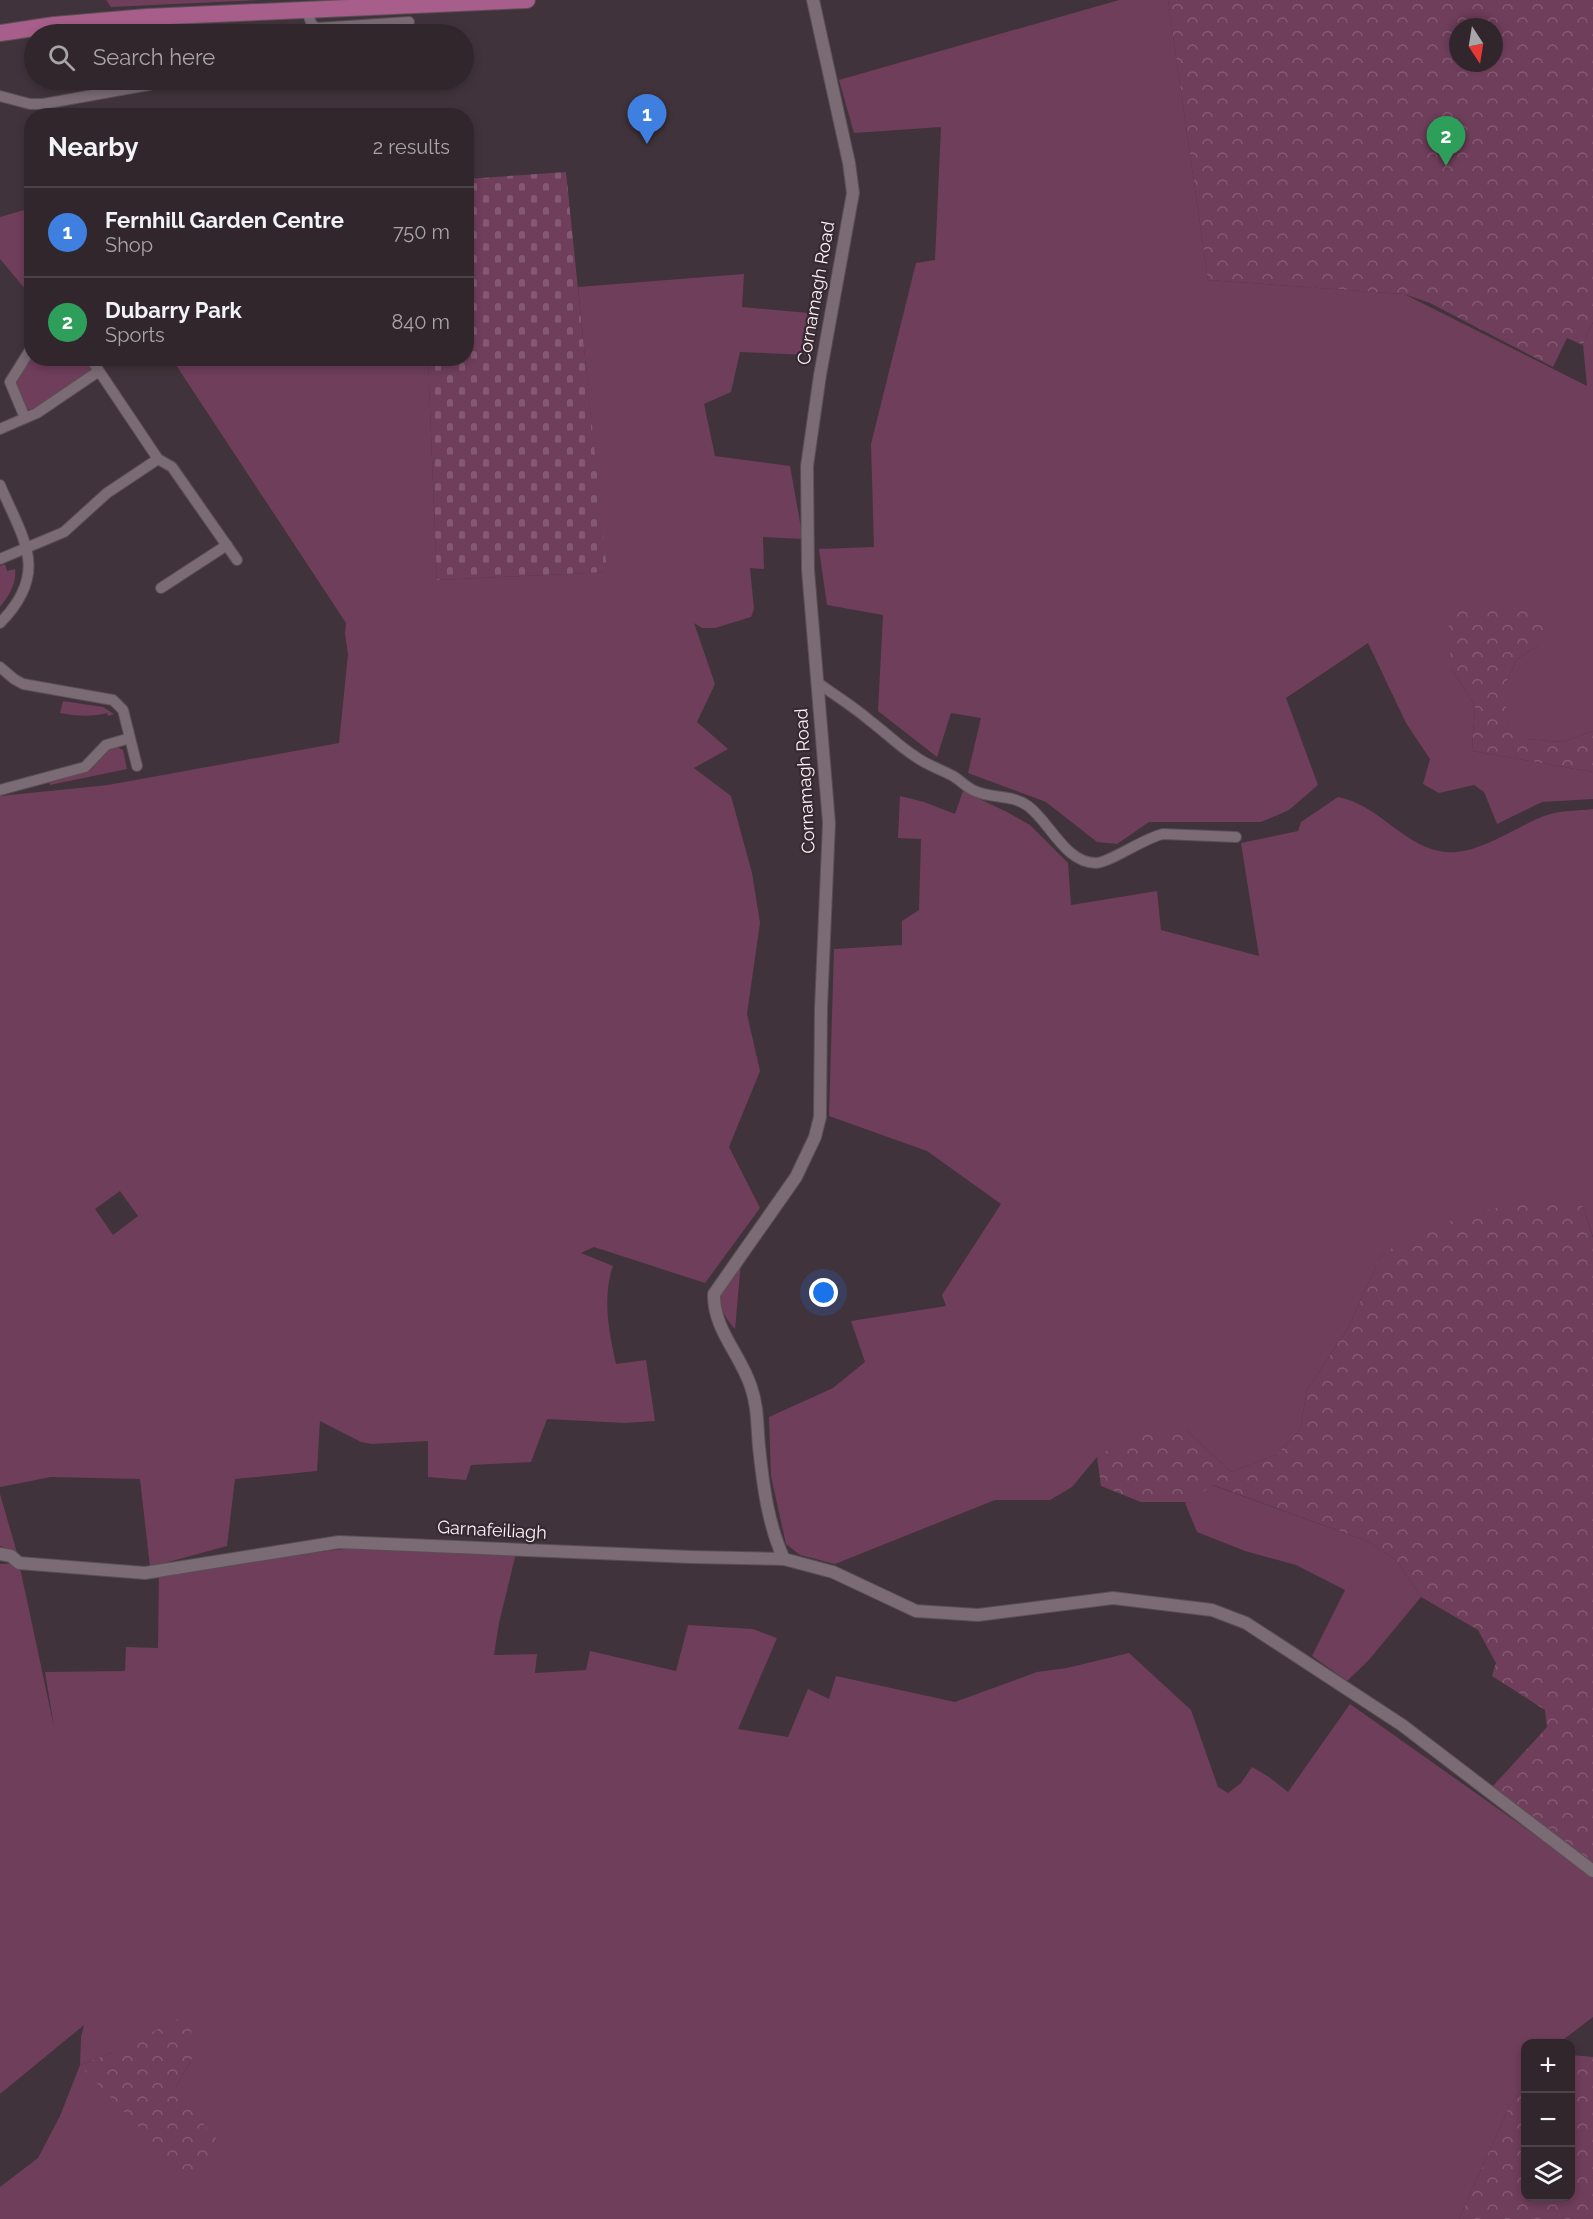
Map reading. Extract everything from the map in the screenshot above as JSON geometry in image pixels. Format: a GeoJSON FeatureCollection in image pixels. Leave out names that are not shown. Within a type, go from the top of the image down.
{"type":"FeatureCollection","features":[{"type":"Feature","properties":{"kind":"main road"},"geometry":{"type":"LineString","coordinates":[[148,24],[306,9],[527,0]]}},
{"type":"Feature","properties":{"kind":"main road"},"geometry":{"type":"LineString","coordinates":[[0,33],[24,32]]}},
{"type":"Feature","properties":{"kind":"street","name":"Cornamagh Road"},"geometry":{"type":"LineString","coordinates":[[784,1559],[775,1538],[761,1470],[757,1407],[751,1384],[713,1309],[714,1294],[796,1178],[815,1137],[820,1118],[821,1008],[829,823],[808,570],[807,466],[820,375],[853,193],[849,163],[813,0]]}},
{"type":"Feature","properties":{"kind":"street"},"geometry":{"type":"LineString","coordinates":[[306,9],[312,24]]}},
{"type":"Feature","properties":{"kind":"street"},"geometry":{"type":"LineString","coordinates":[[379,24],[410,22]]}},
{"type":"Feature","properties":{"kind":"street"},"geometry":{"type":"LineString","coordinates":[[0,96],[30,104],[43,104],[113,90]]}},
{"type":"Feature","properties":{"kind":"street"},"geometry":{"type":"LineString","coordinates":[[24,360],[10,382],[25,418]]}},
{"type":"Feature","properties":{"kind":"street"},"geometry":{"type":"LineString","coordinates":[[96,366],[158,459],[172,467],[237,560]]}},
{"type":"Feature","properties":{"kind":"street"},"geometry":{"type":"LineString","coordinates":[[0,429],[45,408],[99,370]]}},
{"type":"Feature","properties":{"kind":"street"},"geometry":{"type":"LineString","coordinates":[[0,559],[64,532],[106,493],[158,459]]}},
{"type":"Feature","properties":{"kind":"street"},"geometry":{"type":"LineString","coordinates":[[0,485],[27,548],[28,571],[25,590],[17,605],[0,623]]}},
{"type":"Feature","properties":{"kind":"street"},"geometry":{"type":"LineString","coordinates":[[161,588],[226,545]]}},
{"type":"Feature","properties":{"kind":"street"},"geometry":{"type":"LineString","coordinates":[[0,667],[23,684],[113,700],[123,710],[137,766]]}},
{"type":"Feature","properties":{"kind":"street"},"geometry":{"type":"LineString","coordinates":[[817,682],[868,718],[899,746],[918,759],[957,778],[974,791],[1010,798],[1026,805],[1078,858],[1096,863],[1105,861],[1152,836],[1163,834],[1236,837]]}},
{"type":"Feature","properties":{"kind":"street"},"geometry":{"type":"LineString","coordinates":[[0,790],[85,767],[106,745],[130,738]]}},
{"type":"Feature","properties":{"kind":"street","name":"Garnafeiliagh"},"geometry":{"type":"LineString","coordinates":[[0,1554],[11,1556],[19,1563],[145,1573],[339,1542],[784,1559],[833,1572],[916,1611],[978,1615],[1113,1598],[1212,1610],[1246,1623],[1402,1725],[1593,1872]]}},
{"type":"Feature","properties":{"kind":"green space"},"geometry":{"type":"Polygon","coordinates":[[[106,0],[261,0],[111,7],[106,0]]]}},
{"type":"Feature","properties":{"kind":"green space"},"geometry":{"type":"Polygon","coordinates":[[[1119,0],[1168,0],[1208,280],[1404,294],[1587,386],[1583,345],[1593,322],[1593,731],[1562,742],[1525,739],[1506,722],[1506,683],[1517,659],[1539,645],[1452,669],[1475,706],[1472,751],[1593,772],[1593,799],[1542,802],[1497,824],[1484,792],[1474,785],[1439,793],[1423,784],[1430,759],[1406,723],[1368,643],[1286,698],[1318,785],[1289,810],[1261,822],[1149,822],[1117,844],[1097,842],[1046,802],[968,773],[981,718],[951,713],[937,757],[878,711],[883,615],[827,605],[819,549],[874,547],[871,444],[916,263],[935,260],[941,127],[854,133],[839,80],[1119,0]]]}},
{"type":"Feature","properties":{"kind":"green space"},"geometry":{"type":"Polygon","coordinates":[[[1168,0],[1593,0],[1593,322],[1583,345],[1567,338],[1553,367],[1430,303],[1404,294],[1208,280],[1168,0]]]}},
{"type":"Feature","properties":{"kind":"green space"},"geometry":{"type":"Polygon","coordinates":[[[566,172],[607,572],[437,580],[428,366],[474,366],[474,179],[566,172]]]}},
{"type":"Feature","properties":{"kind":"green space"},"geometry":{"type":"Polygon","coordinates":[[[24,210],[24,288],[0,259],[0,217],[24,210]]]}},
{"type":"Feature","properties":{"kind":"green space"},"geometry":{"type":"Polygon","coordinates":[[[744,274],[742,307],[819,314],[810,355],[740,352],[731,392],[704,404],[715,456],[790,466],[803,539],[763,537],[764,569],[750,568],[754,609],[751,617],[715,628],[702,628],[694,623],[715,684],[697,722],[728,749],[694,768],[731,796],[752,873],[760,923],[747,1014],[760,1071],[729,1147],[760,1208],[705,1283],[594,1247],[581,1253],[613,1266],[607,1303],[616,1364],[646,1360],[655,1421],[625,1423],[547,1419],[531,1462],[471,1465],[466,1480],[428,1477],[428,1441],[372,1444],[361,1442],[320,1421],[317,1471],[235,1479],[227,1546],[150,1567],[140,1479],[51,1477],[0,1487],[0,796],[108,785],[339,743],[348,654],[346,623],[177,366],[428,366],[437,580],[606,572],[578,287],[744,274]],[[120,1191],[95,1209],[113,1235],[138,1216],[120,1191]]]}},
{"type":"Feature","properties":{"kind":"green space"},"geometry":{"type":"Polygon","coordinates":[[[25,366],[90,367],[90,371],[68,388],[33,409],[26,410],[15,384],[25,366]]]}},
{"type":"Feature","properties":{"kind":"green space"},"geometry":{"type":"Polygon","coordinates":[[[5,564],[7,571],[15,569],[15,579],[0,607],[0,566],[5,564]]]}},
{"type":"Feature","properties":{"kind":"green space"},"geometry":{"type":"Polygon","coordinates":[[[1496,605],[1541,615],[1552,629],[1539,645],[1517,659],[1506,683],[1506,722],[1526,739],[1562,742],[1593,731],[1593,772],[1472,751],[1475,706],[1452,669],[1448,636],[1450,618],[1461,609],[1496,605]]]}},
{"type":"Feature","properties":{"kind":"green space"},"geometry":{"type":"Polygon","coordinates":[[[63,701],[103,707],[114,714],[84,716],[60,713],[63,701]]]}},
{"type":"Feature","properties":{"kind":"green space"},"geometry":{"type":"Polygon","coordinates":[[[116,746],[123,750],[127,769],[50,785],[49,783],[92,769],[105,752],[116,746]]]}},
{"type":"Feature","properties":{"kind":"green space"},"geometry":{"type":"Polygon","coordinates":[[[963,791],[1030,825],[1068,863],[1071,905],[1157,891],[1161,930],[1259,956],[1241,843],[1298,831],[1301,822],[1338,797],[1365,807],[1425,847],[1452,852],[1480,846],[1552,813],[1593,809],[1593,1237],[1583,1206],[1382,1253],[1348,1328],[1307,1390],[1300,1430],[1276,1455],[1231,1472],[1186,1430],[1097,1457],[1072,1487],[1050,1500],[995,1500],[835,1564],[800,1555],[786,1544],[771,1476],[769,1417],[833,1388],[865,1362],[851,1321],[946,1306],[942,1295],[1001,1204],[927,1151],[829,1116],[834,949],[902,945],[902,921],[919,910],[921,839],[898,838],[900,796],[955,814],[963,791]]]}},
{"type":"Feature","properties":{"kind":"green space"},"geometry":{"type":"Polygon","coordinates":[[[1516,1203],[1583,1206],[1593,1238],[1593,1865],[1569,1849],[1493,1786],[1547,1727],[1545,1710],[1492,1676],[1496,1663],[1478,1630],[1421,1597],[1398,1562],[1370,1542],[1213,1485],[1188,1502],[1141,1502],[1101,1486],[1097,1457],[1147,1425],[1186,1430],[1231,1472],[1276,1455],[1300,1430],[1307,1390],[1348,1328],[1382,1253],[1459,1217],[1516,1203]]]}},
{"type":"Feature","properties":{"kind":"green space"},"geometry":{"type":"Polygon","coordinates":[[[741,1262],[735,1329],[722,1310],[721,1302],[724,1287],[741,1262]]]}},
{"type":"Feature","properties":{"kind":"green space"},"geometry":{"type":"Polygon","coordinates":[[[1212,1485],[1370,1542],[1398,1562],[1421,1597],[1368,1661],[1347,1681],[1312,1656],[1345,1590],[1296,1565],[1245,1551],[1197,1532],[1185,1503],[1212,1485]]]}},
{"type":"Feature","properties":{"kind":"green space"},"geometry":{"type":"Polygon","coordinates":[[[0,1494],[17,1553],[0,1546],[0,1494]]]}},
{"type":"Feature","properties":{"kind":"green space"},"geometry":{"type":"Polygon","coordinates":[[[344,1549],[517,1549],[499,1623],[494,1655],[537,1654],[535,1673],[586,1670],[590,1651],[676,1671],[688,1625],[753,1629],[777,1638],[738,1729],[788,1737],[808,1689],[829,1699],[836,1676],[955,1702],[1037,1672],[1067,1668],[1129,1653],[1191,1710],[1218,1787],[1228,1793],[1241,1783],[1252,1767],[1288,1792],[1350,1704],[1593,1876],[1593,2017],[1564,2039],[1521,2039],[1521,2090],[1509,2107],[1459,2219],[0,2219],[0,2187],[38,2158],[60,2116],[80,2065],[84,2025],[0,2094],[0,1564],[19,1563],[54,1727],[45,1672],[125,1671],[126,1647],[158,1648],[159,1572],[344,1549]],[[113,2052],[80,2065],[174,2090],[193,2057],[113,2052]]]}},
{"type":"Feature","properties":{"kind":"green space"},"geometry":{"type":"Polygon","coordinates":[[[190,2013],[193,2057],[174,2090],[227,2151],[189,2180],[80,2065],[113,2052],[190,2013]]]}},
{"type":"Feature","properties":{"kind":"green space"},"geometry":{"type":"Polygon","coordinates":[[[1575,2055],[1593,2057],[1593,2219],[1459,2219],[1509,2107],[1521,2090],[1521,2201],[1575,2201],[1575,2055]]]}},
{"type":"Feature","properties":{"kind":"place","name":"Fernhill Garden Centre"},"geometry":{"type":"Point","coordinates":[647,144]}},
{"type":"Feature","properties":{"kind":"place","name":"Dubarry Park"},"geometry":{"type":"Point","coordinates":[1446,166]}}]}
